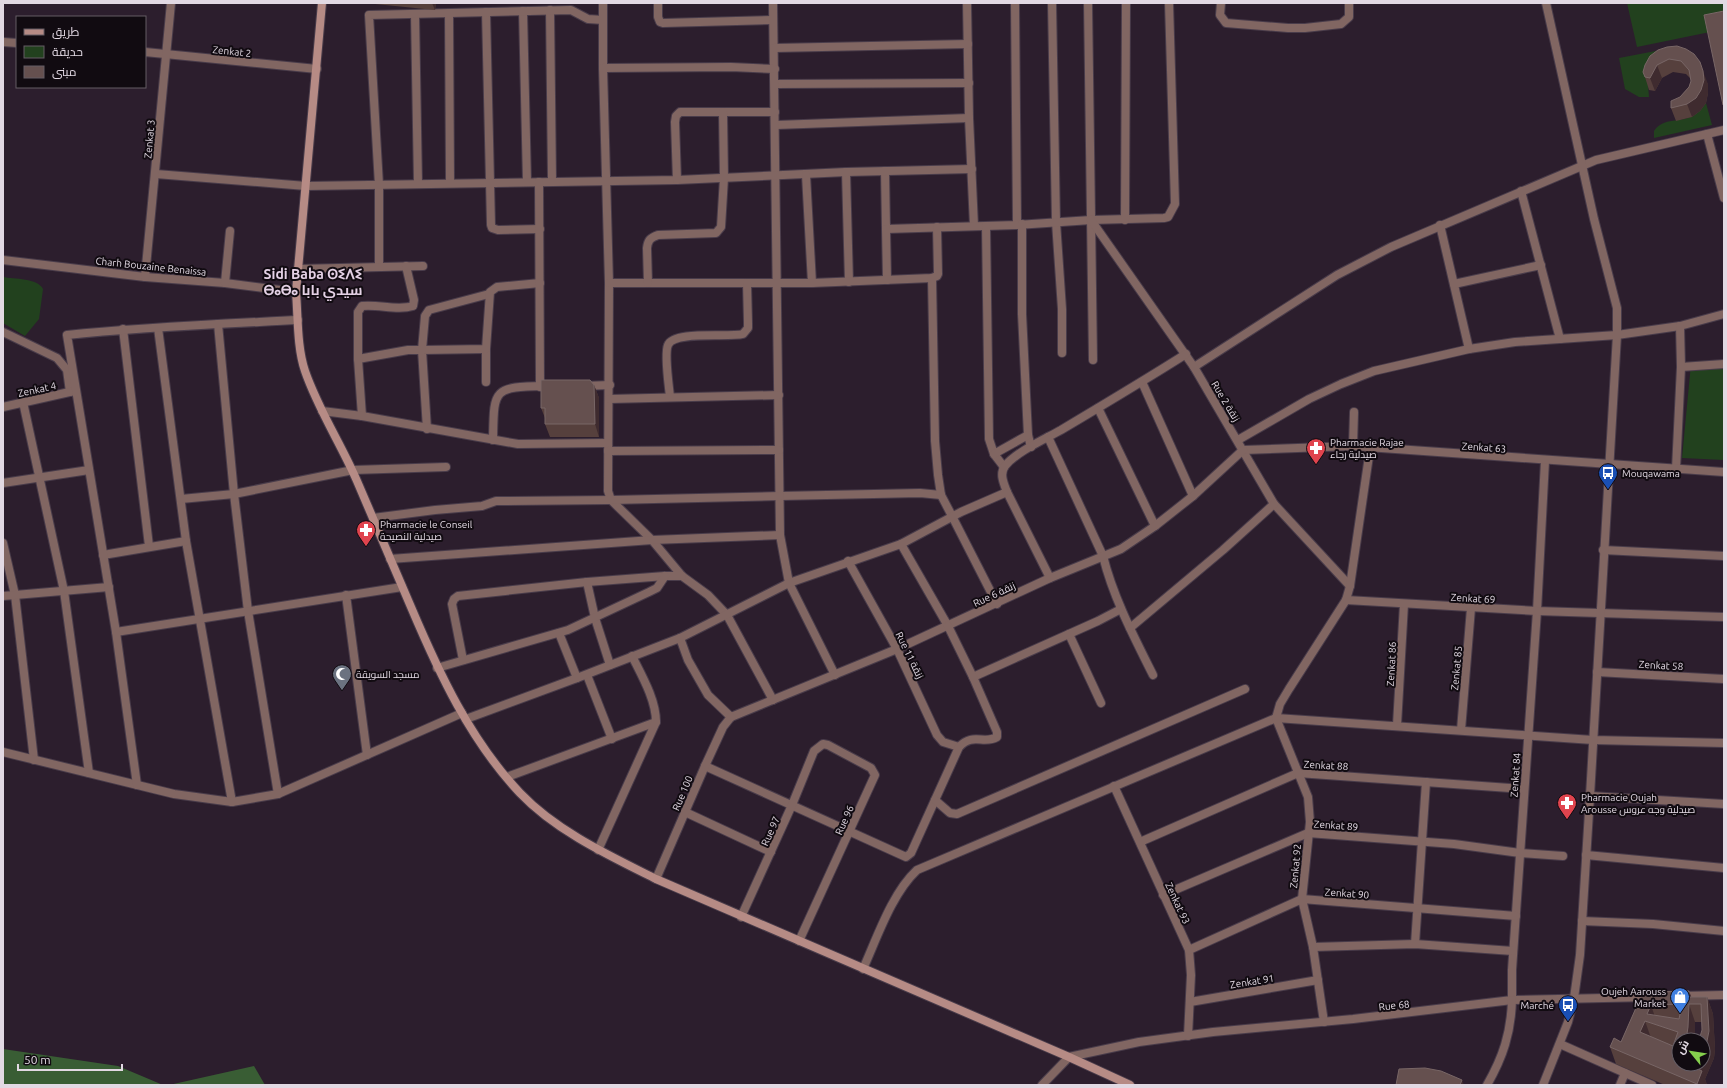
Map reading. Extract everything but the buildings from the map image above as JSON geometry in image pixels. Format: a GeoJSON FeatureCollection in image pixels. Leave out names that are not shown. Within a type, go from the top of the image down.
{"type":"FeatureCollection","features":[{"type":"Feature","properties":{"kind":"street","name":"Zenkat 3"},"geometry":{"type":"LineString","coordinates":[[145,277],[167,54],[170,3]]}},
{"type":"Feature","properties":{"kind":"street"},"geometry":{"type":"LineString","coordinates":[[322,3],[296,292],[299,335],[304,369],[322,411],[353,470],[438,668],[464,716],[493,760],[521,794],[546,815],[598,850],[656,879],[741,917],[1069,1057],[1130,1085]]}},
{"type":"Feature","properties":{"kind":"street"},"geometry":{"type":"LineString","coordinates":[[603,3],[603,68],[609,283],[610,385],[608,491],[611,500],[652,540],[682,576],[708,595],[727,615],[773,700]]}},
{"type":"Feature","properties":{"kind":"street"},"geometry":{"type":"LineString","coordinates":[[658,3],[658,17],[660,22],[663,23],[773,20]]}},
{"type":"Feature","properties":{"kind":"street"},"geometry":{"type":"LineString","coordinates":[[773,3],[776,125],[780,535],[789,583],[835,675]]}},
{"type":"Feature","properties":{"kind":"street"},"geometry":{"type":"LineString","coordinates":[[967,3],[969,118],[974,226]]}},
{"type":"Feature","properties":{"kind":"street"},"geometry":{"type":"LineString","coordinates":[[1015,3],[1022,314],[1028,435],[1031,447]]}},
{"type":"Feature","properties":{"kind":"street"},"geometry":{"type":"LineString","coordinates":[[1052,3],[1056,222],[1062,309],[1062,353]]}},
{"type":"Feature","properties":{"kind":"street"},"geometry":{"type":"LineString","coordinates":[[1088,3],[1093,360]]}},
{"type":"Feature","properties":{"kind":"street"},"geometry":{"type":"LineString","coordinates":[[1125,220],[1126,3]]}},
{"type":"Feature","properties":{"kind":"street"},"geometry":{"type":"LineString","coordinates":[[886,229],[1020,225],[1168,217],[1174,204],[1169,3]]}},
{"type":"Feature","properties":{"kind":"street"},"geometry":{"type":"LineString","coordinates":[[1221,3],[1220,15],[1226,23],[1288,28],[1341,24],[1349,17],[1349,3]]}},
{"type":"Feature","properties":{"kind":"street"},"geometry":{"type":"LineString","coordinates":[[1543,1085],[1568,1022],[1574,998],[1582,921],[1617,335],[1617,308],[1582,166],[1546,3]]}},
{"type":"Feature","properties":{"kind":"street"},"geometry":{"type":"LineString","coordinates":[[550,10],[552,181]]}},
{"type":"Feature","properties":{"kind":"street"},"geometry":{"type":"LineString","coordinates":[[379,266],[379,185],[369,15],[570,10],[588,19],[603,20]]}},
{"type":"Feature","properties":{"kind":"street"},"geometry":{"type":"LineString","coordinates":[[523,11],[527,182]]}},
{"type":"Feature","properties":{"kind":"street"},"geometry":{"type":"LineString","coordinates":[[486,12],[492,228],[498,230],[540,229]]}},
{"type":"Feature","properties":{"kind":"street"},"geometry":{"type":"LineString","coordinates":[[449,13],[450,183]]}},
{"type":"Feature","properties":{"kind":"street"},"geometry":{"type":"LineString","coordinates":[[415,14],[418,184]]}},
{"type":"Feature","properties":{"kind":"street"},"geometry":{"type":"LineString","coordinates":[[3,42],[16,43]]}},
{"type":"Feature","properties":{"kind":"street"},"geometry":{"type":"LineString","coordinates":[[774,48],[968,44]]}},
{"type":"Feature","properties":{"kind":"street","name":"Zenkat 2"},"geometry":{"type":"LineString","coordinates":[[146,52],[316,69]]}},
{"type":"Feature","properties":{"kind":"street"},"geometry":{"type":"LineString","coordinates":[[603,68],[731,67],[775,69]]}},
{"type":"Feature","properties":{"kind":"street"},"geometry":{"type":"LineString","coordinates":[[775,84],[968,83]]}},
{"type":"Feature","properties":{"kind":"street"},"geometry":{"type":"LineString","coordinates":[[677,180],[675,122],[676,116],[680,112],[775,112]]}},
{"type":"Feature","properties":{"kind":"street"},"geometry":{"type":"LineString","coordinates":[[648,283],[647,243],[652,237],[658,235],[719,231],[722,227],[724,178],[723,112]]}},
{"type":"Feature","properties":{"kind":"street"},"geometry":{"type":"LineString","coordinates":[[776,125],[969,118]]}},
{"type":"Feature","properties":{"kind":"street"},"geometry":{"type":"LineString","coordinates":[[1194,367],[1338,275],[1391,247],[1440,225],[1596,160],[1724,130]]}},
{"type":"Feature","properties":{"kind":"street"},"geometry":{"type":"LineString","coordinates":[[1707,134],[1724,198]]}},
{"type":"Feature","properties":{"kind":"street"},"geometry":{"type":"LineString","coordinates":[[156,174],[306,186],[677,180],[846,172],[972,169]]}},
{"type":"Feature","properties":{"kind":"street"},"geometry":{"type":"LineString","coordinates":[[885,171],[887,280]]}},
{"type":"Feature","properties":{"kind":"street"},"geometry":{"type":"LineString","coordinates":[[846,172],[849,282]]}},
{"type":"Feature","properties":{"kind":"street"},"geometry":{"type":"LineString","coordinates":[[806,175],[812,283]]}},
{"type":"Feature","properties":{"kind":"street"},"geometry":{"type":"LineString","coordinates":[[539,182],[540,386]]}},
{"type":"Feature","properties":{"kind":"street"},"geometry":{"type":"LineString","coordinates":[[1521,191],[1560,339]]}},
{"type":"Feature","properties":{"kind":"street","name":"Rue 2 زنقة"},"geometry":{"type":"LineString","coordinates":[[1091,220],[1186,354],[1238,440],[1274,504],[1350,586]]}},
{"type":"Feature","properties":{"kind":"street"},"geometry":{"type":"LineString","coordinates":[[1440,225],[1469,348]]}},
{"type":"Feature","properties":{"kind":"street"},"geometry":{"type":"LineString","coordinates":[[986,226],[989,439],[994,454],[1004,467]]}},
{"type":"Feature","properties":{"kind":"street"},"geometry":{"type":"LineString","coordinates":[[609,283],[812,283],[932,278],[938,274],[937,227]]}},
{"type":"Feature","properties":{"kind":"street"},"geometry":{"type":"LineString","coordinates":[[225,283],[230,231]]}},
{"type":"Feature","properties":{"kind":"street","name":"Charh Bouzaine Benaissa"},"geometry":{"type":"LineString","coordinates":[[3,260],[145,277],[225,283],[296,292]]}},
{"type":"Feature","properties":{"kind":"street"},"geometry":{"type":"LineString","coordinates":[[1454,284],[1540,265]]}},
{"type":"Feature","properties":{"kind":"street"},"geometry":{"type":"LineString","coordinates":[[362,416],[358,359],[358,312],[362,306],[410,307],[415,303],[406,266]]}},
{"type":"Feature","properties":{"kind":"street"},"geometry":{"type":"LineString","coordinates":[[298,269],[423,266]]}},
{"type":"Feature","properties":{"kind":"street"},"geometry":{"type":"LineString","coordinates":[[932,278],[936,440],[941,495],[997,604]]}},
{"type":"Feature","properties":{"kind":"street"},"geometry":{"type":"LineString","coordinates":[[427,429],[422,350],[425,316],[428,310],[490,294],[497,287],[540,283]]}},
{"type":"Feature","properties":{"kind":"street"},"geometry":{"type":"LineString","coordinates":[[670,397],[666,349],[670,341],[674,338],[693,336],[743,334],[748,328],[747,283]]}},
{"type":"Feature","properties":{"kind":"street"},"geometry":{"type":"LineString","coordinates":[[486,382],[486,349],[490,294]]}},
{"type":"Feature","properties":{"kind":"street"},"geometry":{"type":"LineString","coordinates":[[1238,440],[1309,399],[1374,371],[1469,348],[1515,342],[1617,335],[1680,326],[1724,314]]}},
{"type":"Feature","properties":{"kind":"street"},"geometry":{"type":"LineString","coordinates":[[73,391],[67,335],[123,329],[298,320]]}},
{"type":"Feature","properties":{"kind":"street"},"geometry":{"type":"LineString","coordinates":[[218,324],[234,494],[248,611],[278,794]]}},
{"type":"Feature","properties":{"kind":"street"},"geometry":{"type":"LineString","coordinates":[[1676,469],[1681,367],[1680,326]]}},
{"type":"Feature","properties":{"kind":"street"},"geometry":{"type":"LineString","coordinates":[[158,328],[186,541],[232,802]]}},
{"type":"Feature","properties":{"kind":"street"},"geometry":{"type":"LineString","coordinates":[[123,329],[149,546]]}},
{"type":"Feature","properties":{"kind":"street"},"geometry":{"type":"LineString","coordinates":[[3,332],[57,358],[67,370],[73,391],[89,470],[109,587],[138,785]]}},
{"type":"Feature","properties":{"kind":"street"},"geometry":{"type":"LineString","coordinates":[[358,359],[408,350],[486,349]]}},
{"type":"Feature","properties":{"kind":"street"},"geometry":{"type":"LineString","coordinates":[[1050,578],[1007,492],[1002,478],[1004,467],[1031,447],[1142,382],[1186,354]]}},
{"type":"Feature","properties":{"kind":"street"},"geometry":{"type":"LineString","coordinates":[[1681,367],[1724,364]]}},
{"type":"Feature","properties":{"kind":"street"},"geometry":{"type":"LineString","coordinates":[[1142,382],[1193,496]]}},
{"type":"Feature","properties":{"kind":"street"},"geometry":{"type":"LineString","coordinates":[[579,386],[610,385]]}},
{"type":"Feature","properties":{"kind":"street"},"geometry":{"type":"LineString","coordinates":[[493,440],[494,403],[501,392],[514,387],[556,386]]}},
{"type":"Feature","properties":{"kind":"street","name":"Zenkat 4"},"geometry":{"type":"LineString","coordinates":[[3,407],[73,391]]}},
{"type":"Feature","properties":{"kind":"street"},"geometry":{"type":"LineString","coordinates":[[609,399],[779,395]]}},
{"type":"Feature","properties":{"kind":"street"},"geometry":{"type":"LineString","coordinates":[[23,402],[64,591],[89,773]]}},
{"type":"Feature","properties":{"kind":"street"},"geometry":{"type":"LineString","coordinates":[[1098,408],[1155,526]]}},
{"type":"Feature","properties":{"kind":"street"},"geometry":{"type":"LineString","coordinates":[[322,411],[362,416],[427,429],[518,444],[779,450]]}},
{"type":"Feature","properties":{"kind":"street"},"geometry":{"type":"LineString","coordinates":[[1354,412],[1354,446]]}},
{"type":"Feature","properties":{"kind":"street"},"geometry":{"type":"LineString","coordinates":[[994,454],[1028,435]]}},
{"type":"Feature","properties":{"kind":"street"},"geometry":{"type":"LineString","coordinates":[[1048,437],[1103,556],[1110,581],[1121,609],[1153,675]]}},
{"type":"Feature","properties":{"kind":"street","name":"Zenkat 63"},"geometry":{"type":"LineString","coordinates":[[1243,450],[1354,446],[1370,449],[1724,472]]}},
{"type":"Feature","properties":{"kind":"street"},"geometry":{"type":"LineString","coordinates":[[1276,718],[1280,704],[1288,689],[1346,600],[1350,586],[1370,449]]}},
{"type":"Feature","properties":{"kind":"street","name":"Rue 6 زنقة"},"geometry":{"type":"LineString","coordinates":[[731,717],[897,649],[997,604],[1050,578],[1121,549],[1155,526],[1193,496],[1243,450]]}},
{"type":"Feature","properties":{"kind":"street","name":"Zenkat 84"},"geometry":{"type":"LineString","coordinates":[[1487,1085],[1500,1062],[1511,1022],[1513,951],[1537,611],[1545,461]]}},
{"type":"Feature","properties":{"kind":"street"},"geometry":{"type":"LineString","coordinates":[[180,499],[234,494],[353,470],[446,467]]}},
{"type":"Feature","properties":{"kind":"street"},"geometry":{"type":"LineString","coordinates":[[3,483],[89,470]]}},
{"type":"Feature","properties":{"kind":"street"},"geometry":{"type":"LineString","coordinates":[[3,752],[174,794],[232,802],[278,794],[367,755],[464,716],[577,678],[680,638],[789,583],[848,561],[901,544],[952,516],[1007,492]]}},
{"type":"Feature","properties":{"kind":"street"},"geometry":{"type":"LineString","coordinates":[[373,518],[482,506],[496,501],[920,493],[941,495]]}},
{"type":"Feature","properties":{"kind":"street"},"geometry":{"type":"LineString","coordinates":[[1130,628],[1224,550],[1274,504]]}},
{"type":"Feature","properties":{"kind":"street"},"geometry":{"type":"LineString","coordinates":[[390,559],[652,540],[780,535]]}},
{"type":"Feature","properties":{"kind":"street"},"geometry":{"type":"LineString","coordinates":[[103,555],[149,546],[186,541]]}},
{"type":"Feature","properties":{"kind":"street"},"geometry":{"type":"LineString","coordinates":[[3,543],[6,570],[15,595],[34,760]]}},
{"type":"Feature","properties":{"kind":"street"},"geometry":{"type":"LineString","coordinates":[[705,766],[906,857],[911,853],[959,747],[965,741],[993,739],[997,737],[997,732],[973,677],[948,626],[901,544]]}},
{"type":"Feature","properties":{"kind":"street"},"geometry":{"type":"LineString","coordinates":[[1603,550],[1724,556]]}},
{"type":"Feature","properties":{"kind":"street","name":"Rue 11 زنقة"},"geometry":{"type":"LineString","coordinates":[[848,561],[897,649],[937,735],[943,742],[959,747]]}},
{"type":"Feature","properties":{"kind":"street"},"geometry":{"type":"LineString","coordinates":[[438,668],[560,633],[657,588],[665,576]]}},
{"type":"Feature","properties":{"kind":"street"},"geometry":{"type":"LineString","coordinates":[[463,660],[452,604],[454,599],[458,596],[587,582],[682,576]]}},
{"type":"Feature","properties":{"kind":"street"},"geometry":{"type":"LineString","coordinates":[[587,582],[595,618],[610,665]]}},
{"type":"Feature","properties":{"kind":"street"},"geometry":{"type":"LineString","coordinates":[[3,596],[109,587]]}},
{"type":"Feature","properties":{"kind":"street"},"geometry":{"type":"LineString","coordinates":[[116,632],[402,587]]}},
{"type":"Feature","properties":{"kind":"street"},"geometry":{"type":"LineString","coordinates":[[346,595],[367,755]]}},
{"type":"Feature","properties":{"kind":"street","name":"Zenkat 69"},"geometry":{"type":"LineString","coordinates":[[1346,600],[1537,611],[1724,617]]}},
{"type":"Feature","properties":{"kind":"street","name":"Zenkat 86"},"geometry":{"type":"LineString","coordinates":[[1397,725],[1404,604]]}},
{"type":"Feature","properties":{"kind":"street","name":"Zenkat 85"},"geometry":{"type":"LineString","coordinates":[[1462,730],[1471,608]]}},
{"type":"Feature","properties":{"kind":"street"},"geometry":{"type":"LineString","coordinates":[[973,677],[1121,609]]}},
{"type":"Feature","properties":{"kind":"street"},"geometry":{"type":"LineString","coordinates":[[560,633],[577,678]]}},
{"type":"Feature","properties":{"kind":"street"},"geometry":{"type":"LineString","coordinates":[[1069,634],[1101,703]]}},
{"type":"Feature","properties":{"kind":"street"},"geometry":{"type":"LineString","coordinates":[[680,638],[688,660],[708,695],[731,717]]}},
{"type":"Feature","properties":{"kind":"street"},"geometry":{"type":"LineString","coordinates":[[598,850],[656,722],[654,707],[645,683],[632,656]]}},
{"type":"Feature","properties":{"kind":"street","name":"Zenkat 58"},"geometry":{"type":"LineString","coordinates":[[1597,672],[1724,679]]}},
{"type":"Feature","properties":{"kind":"street"},"geometry":{"type":"LineString","coordinates":[[587,674],[612,739]]}},
{"type":"Feature","properties":{"kind":"street"},"geometry":{"type":"LineString","coordinates":[[935,800],[950,813],[958,814],[1245,689]]}},
{"type":"Feature","properties":{"kind":"street","name":"Rue 100"},"geometry":{"type":"LineString","coordinates":[[656,879],[723,727],[731,717]]}},
{"type":"Feature","properties":{"kind":"street"},"geometry":{"type":"LineString","coordinates":[[863,969],[897,895],[908,879],[917,870],[1276,718],[1397,725],[1593,740],[1724,743]]}},
{"type":"Feature","properties":{"kind":"street","name":"Zenkat 92"},"geometry":{"type":"LineString","coordinates":[[1276,718],[1308,797],[1310,809],[1302,899],[1313,947],[1324,1022]]}},
{"type":"Feature","properties":{"kind":"street"},"geometry":{"type":"LineString","coordinates":[[507,777],[656,722]]}},
{"type":"Feature","properties":{"kind":"street","name":"Rue 96"},"geometry":{"type":"LineString","coordinates":[[799,941],[875,775],[874,771],[864,764],[828,745],[823,744],[814,751]]}},
{"type":"Feature","properties":{"kind":"street","name":"Rue 97"},"geometry":{"type":"LineString","coordinates":[[741,917],[792,805],[814,751]]}},
{"type":"Feature","properties":{"kind":"street","name":"Zenkat 88"},"geometry":{"type":"LineString","coordinates":[[1140,842],[1298,773],[1524,789]]}},
{"type":"Feature","properties":{"kind":"street"},"geometry":{"type":"LineString","coordinates":[[1415,944],[1416,908],[1426,782]]}},
{"type":"Feature","properties":{"kind":"street","name":"Zenkat 93"},"geometry":{"type":"LineString","coordinates":[[1114,786],[1188,950],[1190,975],[1188,1036]]}},
{"type":"Feature","properties":{"kind":"street"},"geometry":{"type":"LineString","coordinates":[[1590,796],[1724,804]]}},
{"type":"Feature","properties":{"kind":"street"},"geometry":{"type":"LineString","coordinates":[[685,812],[771,852]]}},
{"type":"Feature","properties":{"kind":"street","name":"Zenkat 89"},"geometry":{"type":"LineString","coordinates":[[1163,895],[1308,833],[1454,844],[1520,853],[1563,856]]}},
{"type":"Feature","properties":{"kind":"street"},"geometry":{"type":"LineString","coordinates":[[1586,855],[1724,868]]}},
{"type":"Feature","properties":{"kind":"street","name":"Zenkat 90"},"geometry":{"type":"LineString","coordinates":[[1188,950],[1302,899],[1516,916]]}},
{"type":"Feature","properties":{"kind":"street"},"geometry":{"type":"LineString","coordinates":[[1582,921],[1653,924],[1724,931]]}},
{"type":"Feature","properties":{"kind":"street"},"geometry":{"type":"LineString","coordinates":[[1313,947],[1415,944],[1513,951]]}},
{"type":"Feature","properties":{"kind":"street","name":"Zenkat 91"},"geometry":{"type":"LineString","coordinates":[[1190,1002],[1318,980]]}},
{"type":"Feature","properties":{"kind":"street","name":"Rue 68"},"geometry":{"type":"LineString","coordinates":[[1069,1057],[1139,1042],[1512,1000],[1724,995]]}},
{"type":"Feature","properties":{"kind":"street"},"geometry":{"type":"LineString","coordinates":[[1560,1044],[1652,1085]]}},
{"type":"Feature","properties":{"kind":"street"},"geometry":{"type":"LineString","coordinates":[[1042,1085],[1069,1057]]}},
{"type":"Feature","properties":{"kind":"street"},"geometry":{"type":"LineString","coordinates":[[1620,1085],[1625,1073]]}},
{"type":"Feature","properties":{"kind":"green space"},"geometry":{"type":"Polygon","coordinates":[[[1627,3],[1724,3],[1724,98],[1710,32],[1637,47],[1627,3]]]}},
{"type":"Feature","properties":{"kind":"green space"},"geometry":{"type":"Polygon","coordinates":[[[1666,49],[1648,85],[1649,97],[1639,97],[1625,89],[1619,58],[1666,49]]]}},
{"type":"Feature","properties":{"kind":"green space"},"geometry":{"type":"Polygon","coordinates":[[[1706,103],[1712,125],[1654,138],[1654,131],[1659,125],[1665,122],[1685,119],[1692,116],[1706,103]]]}},
{"type":"Feature","properties":{"kind":"green space"},"geometry":{"type":"Polygon","coordinates":[[[3,277],[31,281],[40,285],[43,289],[39,319],[25,336],[3,323],[3,277]]]}},
{"type":"Feature","properties":{"kind":"green space"},"geometry":{"type":"Polygon","coordinates":[[[1724,363],[1724,460],[1682,458],[1691,364],[1724,363]]]}},
{"type":"Feature","properties":{"kind":"green space"},"geometry":{"type":"Polygon","coordinates":[[[3,1049],[118,1066],[163,1085],[3,1085],[3,1049]]]}},
{"type":"Feature","properties":{"kind":"green space"},"geometry":{"type":"Polygon","coordinates":[[[254,1066],[265,1085],[169,1085],[254,1066]]]}},
{"type":"Feature","properties":{"kind":"place","name":"Pharmacie Rajae صيدلية رجاء"},"geometry":{"type":"Point","coordinates":[1316,465]}},
{"type":"Feature","properties":{"kind":"place","name":"Mouqawama"},"geometry":{"type":"Point","coordinates":[1608,490]}},
{"type":"Feature","properties":{"kind":"place","name":"Pharmacie le Conseil صيدلية النصيحة"},"geometry":{"type":"Point","coordinates":[366,547]}},
{"type":"Feature","properties":{"kind":"place","name":"مسجد السويقة"},"geometry":{"type":"Point","coordinates":[342,691]}},
{"type":"Feature","properties":{"kind":"place","name":"Pharmacie Oujah Arousse صيدلية وجه عروس"},"geometry":{"type":"Point","coordinates":[1567,820]}},
{"type":"Feature","properties":{"kind":"place","name":"Oujeh Aarouss Market"},"geometry":{"type":"Point","coordinates":[1680,1014]}},
{"type":"Feature","properties":{"kind":"place","name":"Marché"},"geometry":{"type":"Point","coordinates":[1568,1022]}},
{"type":"Feature","properties":{"kind":"district","name":"Sidi Baba ⵙⵉⴷⵉ ⴱⴰⴱⴰ سيدي بابا"},"geometry":{"type":"Point","coordinates":[313,282]}}]}
